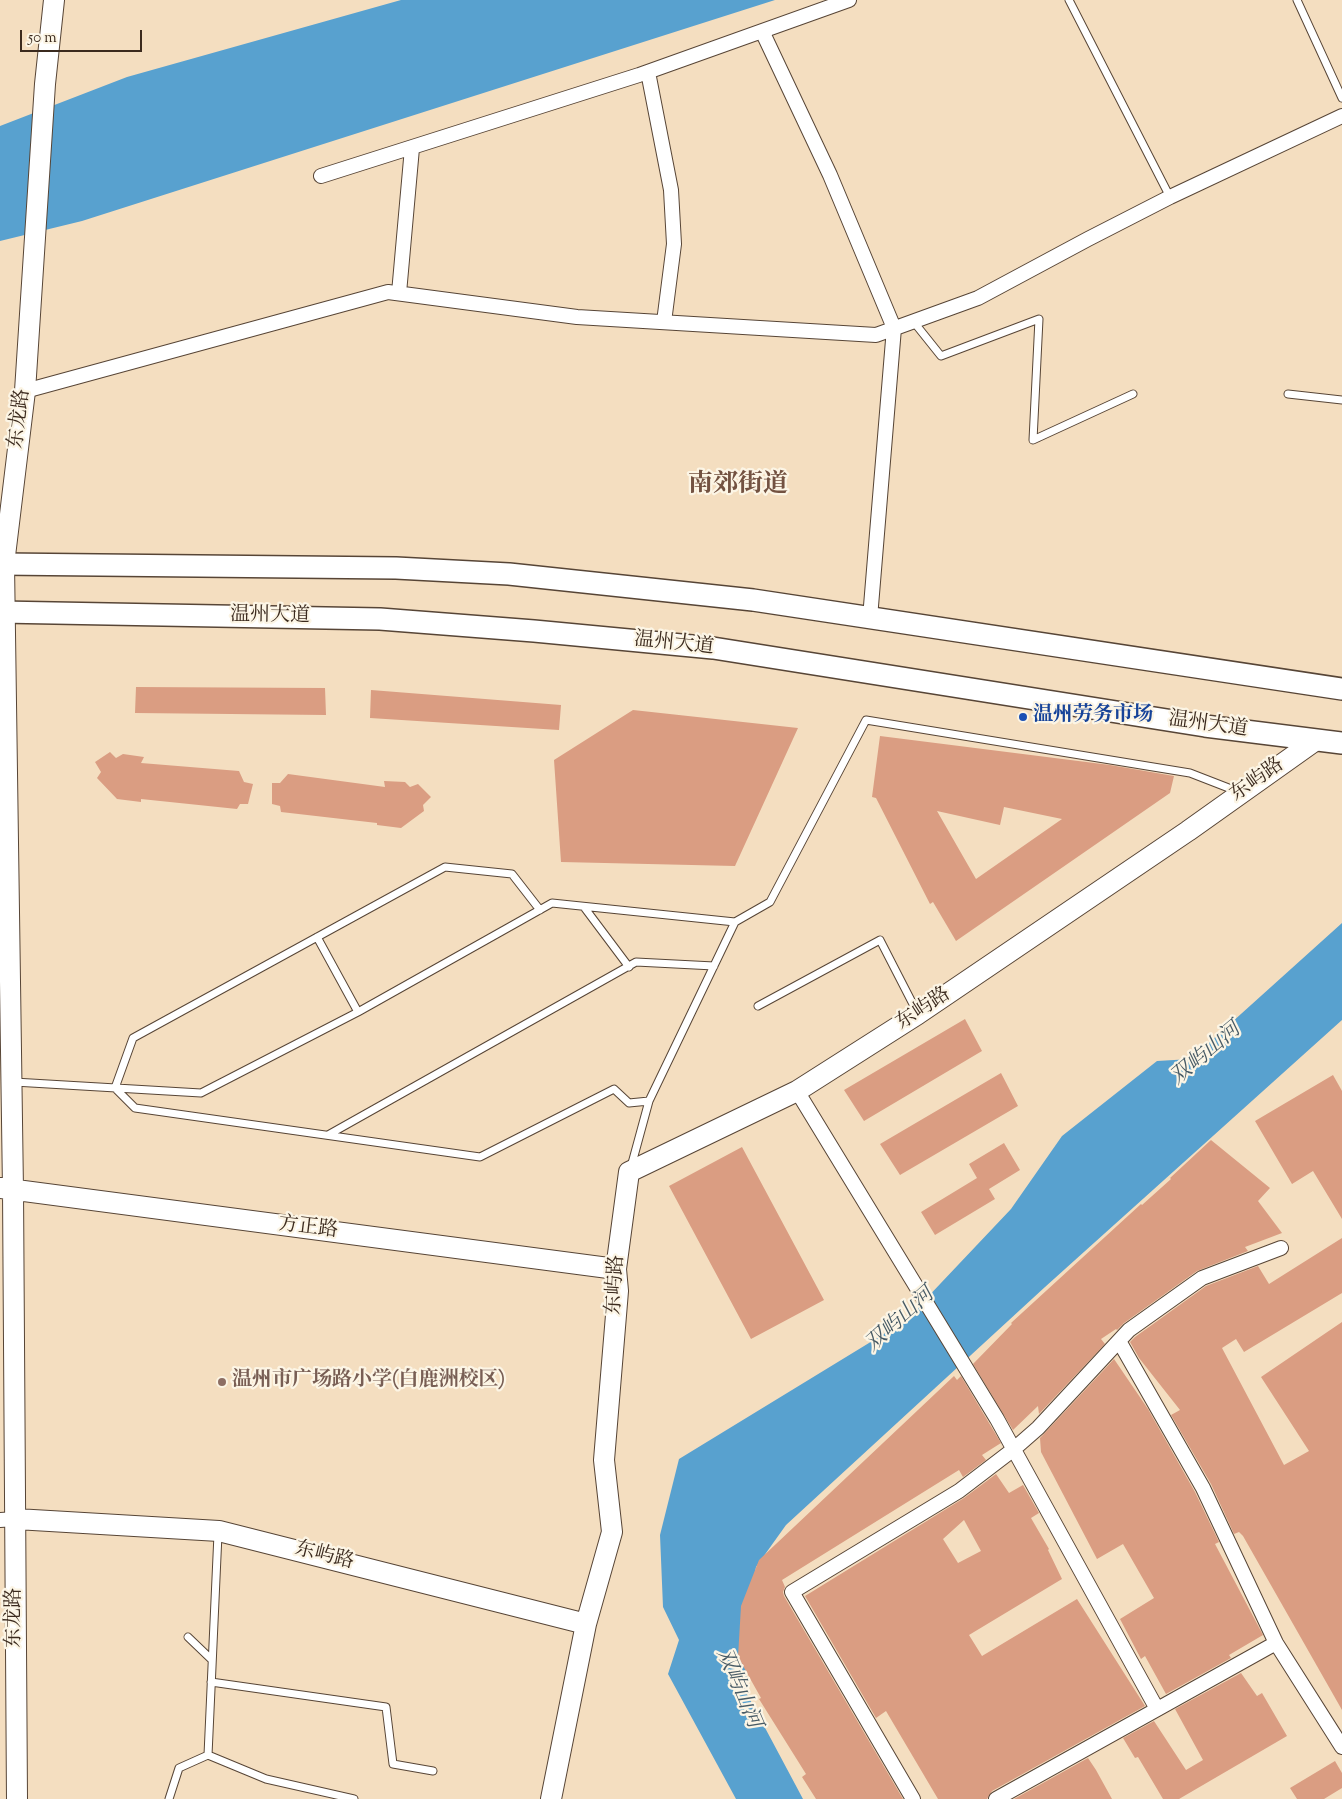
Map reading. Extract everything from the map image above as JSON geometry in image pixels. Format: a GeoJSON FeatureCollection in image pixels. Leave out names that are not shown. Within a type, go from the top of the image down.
{"type":"FeatureCollection","features":[{"type":"Feature","properties":{"kind":"main road"},"geometry":{"type":"LineString","coordinates":[[2,564],[367,567],[509,574],[753,600],[1342,689]]}},
{"type":"Feature","properties":{"kind":"main road","name":"温州大道"},"geometry":{"type":"LineString","coordinates":[[2,612],[380,619],[713,648],[1205,726],[1342,743]]}},
{"type":"Feature","properties":{"kind":"street","name":"东龙路"},"geometry":{"type":"LineString","coordinates":[[17,1799],[8,1520],[7,1189],[12,1082],[4,824],[2,564],[25,391],[44,107],[54,0]]}},
{"type":"Feature","properties":{"kind":"street"},"geometry":{"type":"LineString","coordinates":[[320,176],[648,72],[849,0]]}},
{"type":"Feature","properties":{"kind":"street"},"geometry":{"type":"LineString","coordinates":[[762,31],[830,175],[894,328],[870,618]]}},
{"type":"Feature","properties":{"kind":"street"},"geometry":{"type":"LineString","coordinates":[[648,72],[671,190],[674,244],[664,322]]}},
{"type":"Feature","properties":{"kind":"street"},"geometry":{"type":"LineString","coordinates":[[25,391],[388,292],[577,317],[876,335],[978,298],[1170,197],[1342,116]]}},
{"type":"Feature","properties":{"kind":"street"},"geometry":{"type":"LineString","coordinates":[[399,293],[412,148]]}},
{"type":"Feature","properties":{"kind":"street","name":"东屿路"},"geometry":{"type":"LineString","coordinates":[[8,1520],[218,1531],[586,1624],[612,1532],[604,1460],[618,1291],[616,1269],[629,1172],[797,1091],[918,1014],[1188,831],[1316,740]]}},
{"type":"Feature","properties":{"kind":"street"},"geometry":{"type":"LineString","coordinates":[[797,1091],[966,1367],[1157,1708]]}},
{"type":"Feature","properties":{"kind":"street","name":"方正路"},"geometry":{"type":"LineString","coordinates":[[7,1189],[616,1269]]}},
{"type":"Feature","properties":{"kind":"street"},"geometry":{"type":"LineString","coordinates":[[913,1799],[792,1592],[959,1492],[1014,1450],[1038,1428],[1129,1330],[1202,1278],[1281,1248]]}},
{"type":"Feature","properties":{"kind":"street"},"geometry":{"type":"LineString","coordinates":[[1119,1341],[1203,1488],[1276,1643],[1342,1747]]}},
{"type":"Feature","properties":{"kind":"street"},"geometry":{"type":"LineString","coordinates":[[551,1799],[586,1624]]}},
{"type":"Feature","properties":{"kind":"street"},"geometry":{"type":"LineString","coordinates":[[996,1799],[1276,1643]]}},
{"type":"Feature","properties":{"kind":"lane"},"geometry":{"type":"LineString","coordinates":[[1069,0],[1170,197]]}},
{"type":"Feature","properties":{"kind":"lane"},"geometry":{"type":"LineString","coordinates":[[1297,0],[1342,98]]}},
{"type":"Feature","properties":{"kind":"lane"},"geometry":{"type":"LineString","coordinates":[[914,322],[941,356],[1039,318],[1033,440],[1133,394]]}},
{"type":"Feature","properties":{"kind":"lane"},"geometry":{"type":"LineString","coordinates":[[1288,394],[1342,400]]}},
{"type":"Feature","properties":{"kind":"lane"},"geometry":{"type":"LineString","coordinates":[[12,1082],[201,1093],[358,1012],[552,903],[734,922],[770,902],[866,720],[1190,772],[1242,793]]}},
{"type":"Feature","properties":{"kind":"lane"},"geometry":{"type":"LineString","coordinates":[[116,1088],[133,1038],[445,867],[512,874],[540,910]]}},
{"type":"Feature","properties":{"kind":"lane"},"geometry":{"type":"LineString","coordinates":[[584,906],[629,967]]}},
{"type":"Feature","properties":{"kind":"lane"},"geometry":{"type":"LineString","coordinates":[[629,1172],[649,1101],[734,922]]}},
{"type":"Feature","properties":{"kind":"lane"},"geometry":{"type":"LineString","coordinates":[[317,937],[358,1012]]}},
{"type":"Feature","properties":{"kind":"lane"},"geometry":{"type":"LineString","coordinates":[[758,1006],[880,940],[918,1014]]}},
{"type":"Feature","properties":{"kind":"lane"},"geometry":{"type":"LineString","coordinates":[[328,1135],[636,962],[714,966]]}},
{"type":"Feature","properties":{"kind":"lane"},"geometry":{"type":"LineString","coordinates":[[116,1088],[135,1108],[480,1156],[614,1089],[629,1103],[649,1101]]}},
{"type":"Feature","properties":{"kind":"lane"},"geometry":{"type":"LineString","coordinates":[[208,1755],[218,1531]]}},
{"type":"Feature","properties":{"kind":"lane"},"geometry":{"type":"LineString","coordinates":[[188,1637],[212,1660]]}},
{"type":"Feature","properties":{"kind":"lane"},"geometry":{"type":"LineString","coordinates":[[211,1682],[386,1707],[394,1764],[433,1771]]}},
{"type":"Feature","properties":{"kind":"lane"},"geometry":{"type":"LineString","coordinates":[[169,1799],[179,1768],[208,1755],[266,1779],[354,1799]]}},
{"type":"Feature","properties":{"kind":"water"},"geometry":{"type":"Polygon","coordinates":[[[401,0],[775,0],[82,221],[0,241],[0,126],[127,77],[401,0]]]}},
{"type":"Feature","properties":{"kind":"water","name":"双屿山河"},"geometry":{"type":"Polygon","coordinates":[[[1342,923],[1342,1020],[1045,1287],[786,1525],[756,1567],[745,1632],[747,1694],[803,1799],[736,1799],[668,1674],[679,1640],[663,1607],[660,1535],[679,1459],[905,1321],[1011,1209],[1062,1136],[1157,1061],[1191,1059],[1342,923]]]}},
{"type":"Feature","properties":{"kind":"building"},"geometry":{"type":"Polygon","coordinates":[[[136,687],[325,688],[326,715],[135,713],[136,687]]]}},
{"type":"Feature","properties":{"kind":"building"},"geometry":{"type":"Polygon","coordinates":[[[371,690],[561,705],[559,730],[370,718],[371,690]]]}},
{"type":"Feature","properties":{"kind":"building"},"geometry":{"type":"Polygon","coordinates":[[[633,710],[798,728],[735,866],[561,862],[554,760],[633,710]]]}},
{"type":"Feature","properties":{"kind":"building"},"geometry":{"type":"Polygon","coordinates":[[[880,736],[1110,765],[1174,776],[1170,793],[956,941],[933,902],[930,904],[876,798],[872,797],[880,736]],[[1004,807],[1000,825],[937,811],[976,879],[1062,819],[1004,807]]]}},
{"type":"Feature","properties":{"kind":"building"},"geometry":{"type":"Polygon","coordinates":[[[110,752],[116,758],[123,754],[144,757],[141,763],[239,771],[244,782],[253,784],[248,804],[240,804],[237,809],[141,799],[141,802],[117,799],[97,778],[101,772],[95,762],[110,752]]]}},
{"type":"Feature","properties":{"kind":"building"},"geometry":{"type":"Polygon","coordinates":[[[288,774],[385,787],[384,781],[405,782],[410,787],[418,784],[431,797],[423,805],[424,811],[401,828],[377,825],[377,823],[281,812],[280,806],[272,804],[272,783],[280,783],[288,774]]]}},
{"type":"Feature","properties":{"kind":"building"},"geometry":{"type":"Polygon","coordinates":[[[965,1019],[982,1051],[864,1121],[844,1090],[965,1019]]]}},
{"type":"Feature","properties":{"kind":"building"},"geometry":{"type":"Polygon","coordinates":[[[1001,1073],[1018,1106],[900,1175],[880,1144],[1001,1073]]]}},
{"type":"Feature","properties":{"kind":"building"},"geometry":{"type":"Polygon","coordinates":[[[1333,1075],[1342,1091],[1342,1219],[1313,1171],[1292,1184],[1255,1121],[1333,1075]]]}},
{"type":"Feature","properties":{"kind":"building"},"geometry":{"type":"Polygon","coordinates":[[[1211,1140],[1270,1188],[1258,1201],[1282,1233],[1245,1247],[1248,1251],[1197,1271],[1117,1330],[1101,1339],[1105,1344],[1039,1414],[1038,1406],[1013,1430],[973,1364],[1011,1323],[1171,1179],[1211,1140]]]}},
{"type":"Feature","properties":{"kind":"building"},"geometry":{"type":"Polygon","coordinates":[[[1004,1143],[1020,1170],[989,1189],[995,1199],[935,1235],[921,1212],[977,1178],[969,1164],[1004,1143]]]}},
{"type":"Feature","properties":{"kind":"building"},"geometry":{"type":"Polygon","coordinates":[[[742,1147],[824,1300],[751,1339],[669,1186],[742,1147]]]}},
{"type":"Feature","properties":{"kind":"building"},"geometry":{"type":"Polygon","coordinates":[[[1342,1238],[1342,1293],[1244,1352],[1236,1339],[1222,1348],[1284,1465],[1309,1451],[1261,1377],[1342,1322],[1342,1710],[1243,1536],[1239,1532],[1234,1534],[1211,1484],[1171,1415],[1180,1410],[1139,1358],[1130,1342],[1206,1286],[1258,1266],[1269,1284],[1342,1238]]]}},
{"type":"Feature","properties":{"kind":"building"},"geometry":{"type":"Polygon","coordinates":[[[1114,1359],[1148,1409],[1195,1492],[1219,1542],[1215,1544],[1263,1635],[1229,1655],[1231,1658],[1166,1694],[1145,1656],[1141,1659],[1120,1619],[1154,1598],[1123,1544],[1097,1559],[1041,1452],[1040,1438],[1114,1359]]]}},
{"type":"Feature","properties":{"kind":"building"},"geometry":{"type":"Polygon","coordinates":[[[954,1376],[957,1380],[961,1376],[1001,1443],[982,1455],[986,1460],[963,1477],[959,1470],[782,1580],[785,1587],[784,1596],[903,1799],[816,1799],[802,1777],[806,1774],[759,1699],[761,1698],[738,1657],[741,1606],[759,1560],[954,1376]]]}},
{"type":"Feature","properties":{"kind":"building"},"geometry":{"type":"Polygon","coordinates":[[[996,1474],[1009,1493],[1023,1485],[1039,1513],[1031,1518],[1049,1549],[1062,1579],[969,1635],[982,1656],[1077,1599],[1145,1706],[992,1791],[987,1799],[938,1799],[886,1711],[876,1718],[805,1596],[964,1498],[996,1474]],[[964,1520],[943,1539],[958,1563],[981,1551],[964,1520]]]}},
{"type":"Feature","properties":{"kind":"building"},"geometry":{"type":"Polygon","coordinates":[[[1241,1673],[1257,1696],[1262,1693],[1287,1736],[1179,1799],[1163,1799],[1138,1757],[1135,1758],[1123,1738],[1154,1721],[1186,1770],[1203,1760],[1175,1709],[1241,1673]]]}},
{"type":"Feature","properties":{"kind":"building"},"geometry":{"type":"Polygon","coordinates":[[[1088,1758],[1112,1799],[1014,1799],[1088,1758]]]}},
{"type":"Feature","properties":{"kind":"building"},"geometry":{"type":"Polygon","coordinates":[[[1335,1761],[1342,1773],[1342,1788],[1324,1799],[1297,1799],[1290,1788],[1335,1761]]]}},
{"type":"Feature","properties":{"kind":"place","name":"温州劳务市场"},"geometry":{"type":"Point","coordinates":[1023,717]}},
{"type":"Feature","properties":{"kind":"place","name":"温州市广场路小学(白鹿洲校区)"},"geometry":{"type":"Point","coordinates":[222,1382]}},
{"type":"Feature","properties":{"kind":"district","name":"南郊街道"},"geometry":{"type":"Point","coordinates":[738,487]}}]}
